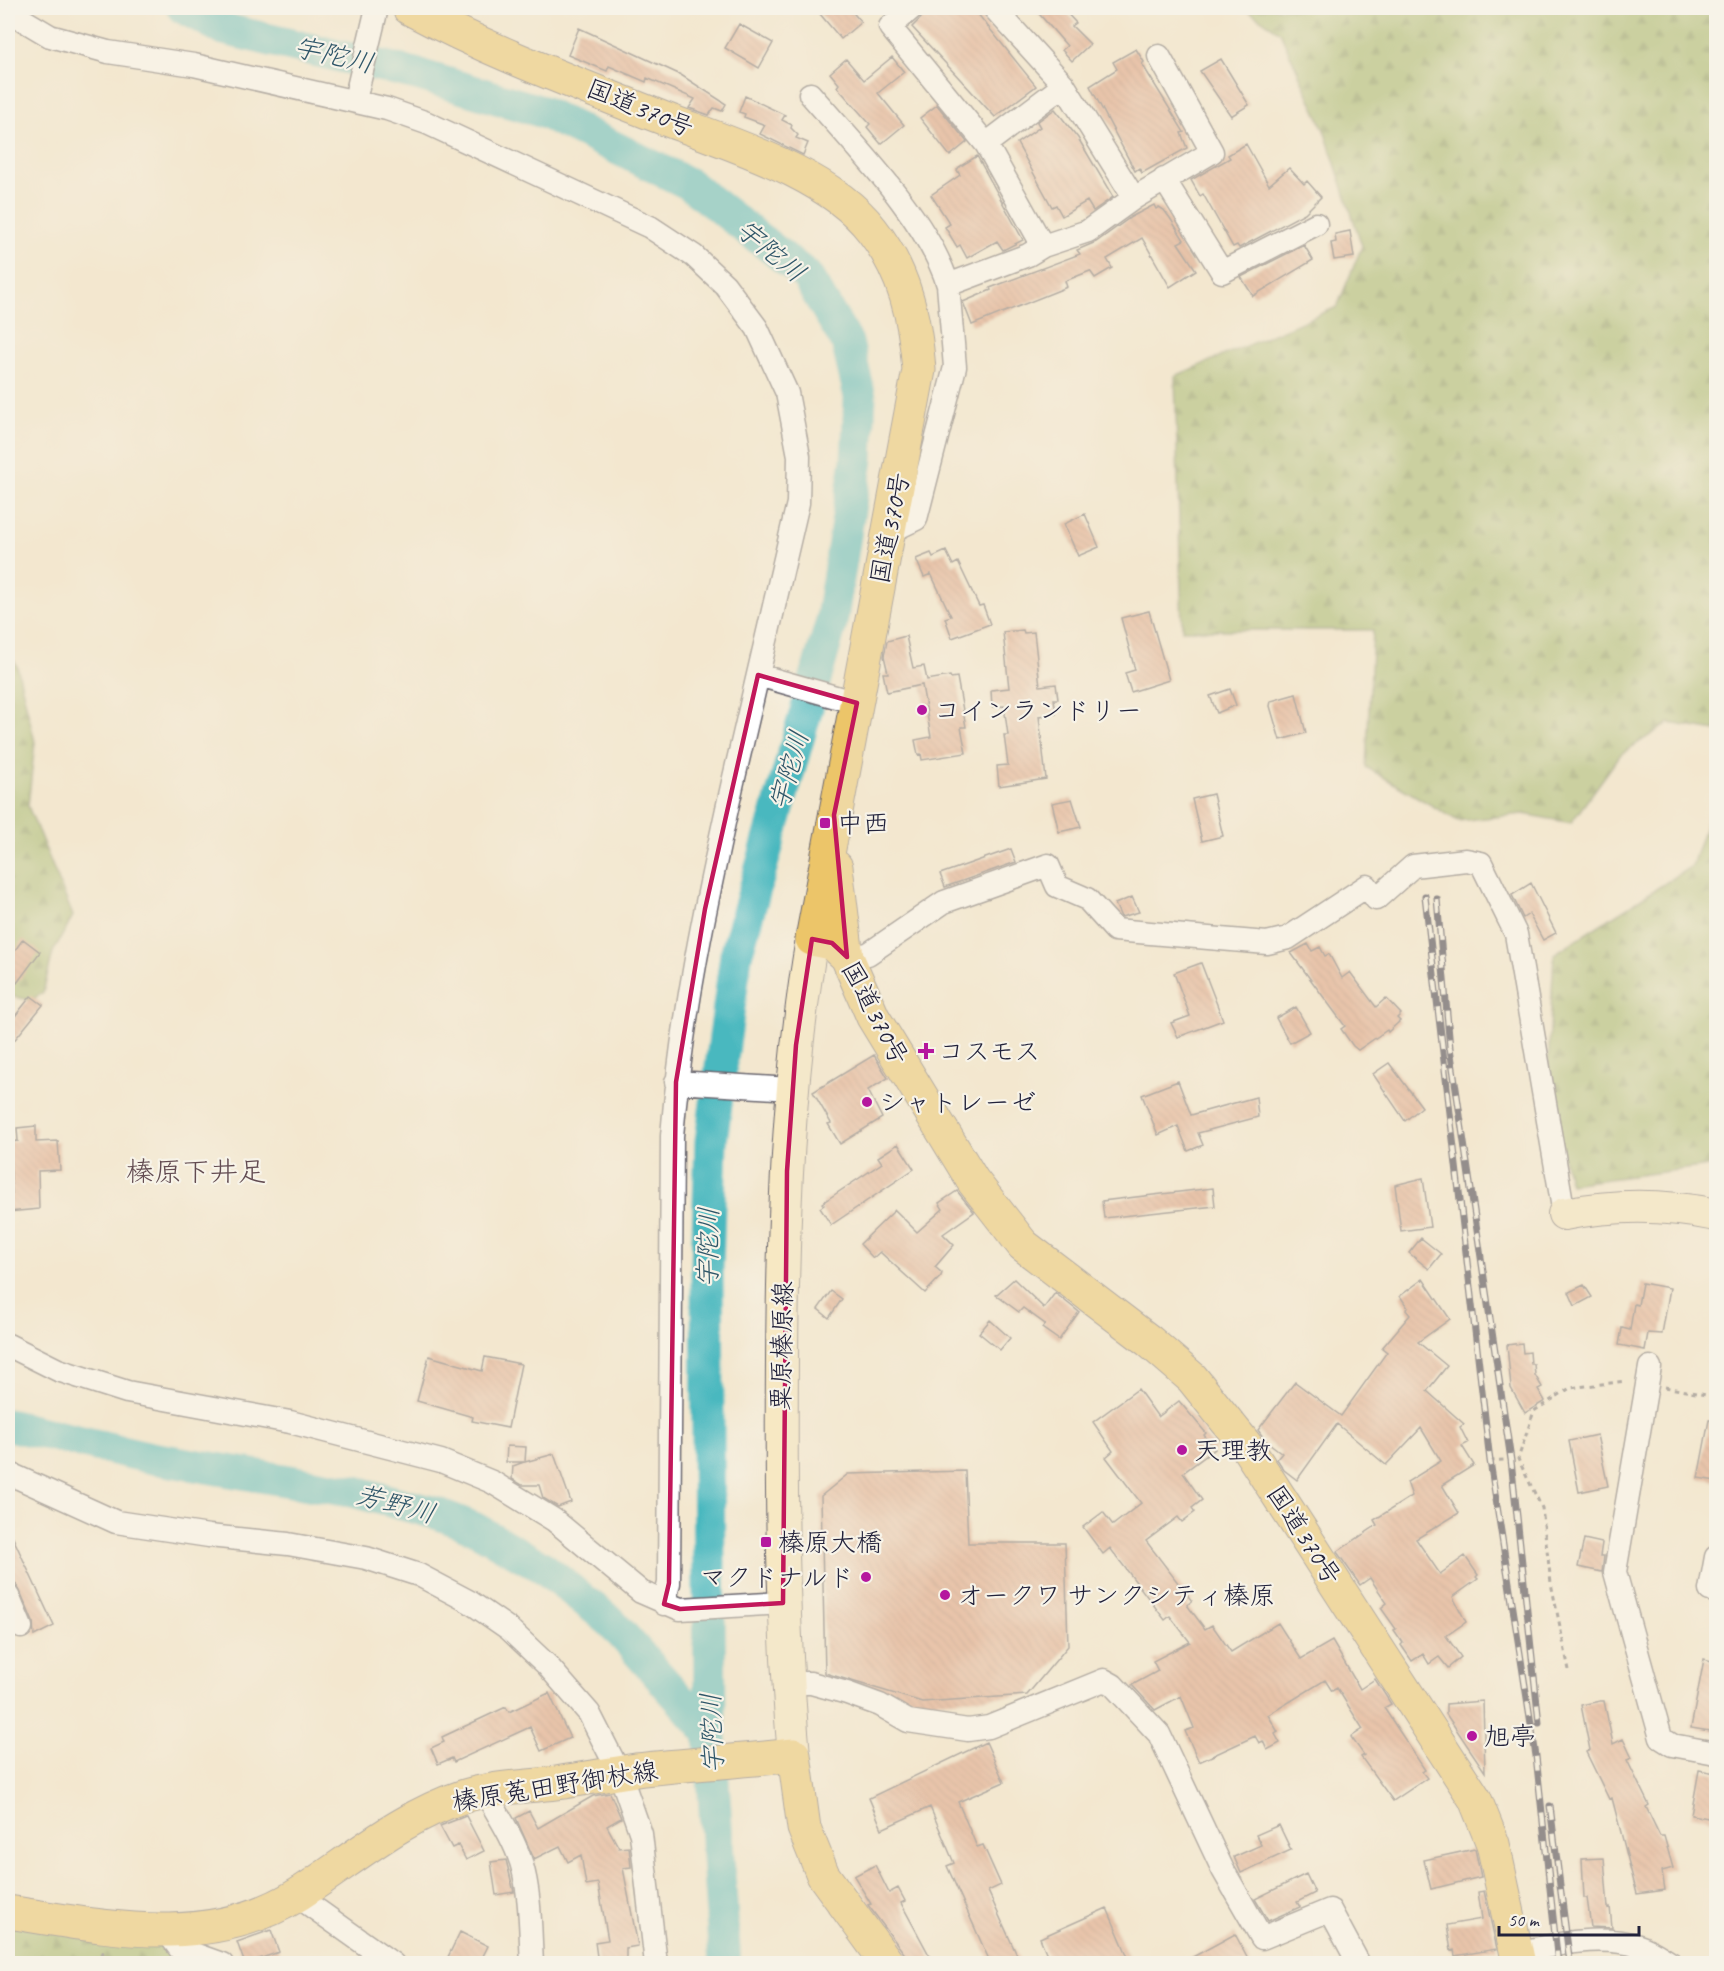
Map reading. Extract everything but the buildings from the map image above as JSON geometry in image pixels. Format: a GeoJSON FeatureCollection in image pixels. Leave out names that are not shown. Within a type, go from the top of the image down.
{"type":"FeatureCollection","features":[{"type":"Feature","properties":{"kind":"main road","name":"国道370号"},"geometry":{"type":"LineString","coordinates":[[409,8],[592,90],[798,172],[852,208],[873,231],[902,282],[912,308],[919,370],[889,532],[851,702],[812,939],[832,943],[847,957],[879,1027],[974,1181],[1023,1245],[1149,1341],[1192,1378],[1245,1444],[1474,1799],[1493,1844],[1518,1958]]}},
{"type":"Feature","properties":{"kind":"main road"},"geometry":{"type":"LineString","coordinates":[[834,815],[836,877],[847,957]]}},
{"type":"Feature","properties":{"kind":"main road","name":"粟原榛原線"},"geometry":{"type":"LineString","coordinates":[[783,1756],[788,1683],[780,1518],[783,1258],[777,1088],[801,1002],[812,939]]}},
{"type":"Feature","properties":{"kind":"main road"},"geometry":{"type":"LineString","coordinates":[[1564,1214],[1637,1206],[1674,1207],[1716,1215]]}},
{"type":"Feature","properties":{"kind":"main road"},"geometry":{"type":"LineString","coordinates":[[783,1756],[804,1828],[823,1875],[888,1964]]}},
{"type":"Feature","properties":{"kind":"main road","name":"榛原菟田野御杖線"},"geometry":{"type":"LineString","coordinates":[[8,1912],[120,1929],[166,1932],[243,1919],[296,1895],[427,1810],[464,1796],[627,1772],[783,1756]]}},
{"type":"Feature","properties":{"kind":"street"},"geometry":{"type":"LineString","coordinates":[[912,8],[890,27],[986,144],[1043,246]]}},
{"type":"Feature","properties":{"kind":"street"},"geometry":{"type":"LineString","coordinates":[[994,8],[1064,85],[1134,198]]}},
{"type":"Feature","properties":{"kind":"street"},"geometry":{"type":"LineString","coordinates":[[8,11],[50,36],[108,52],[194,65],[356,98],[427,123],[650,227],[694,256],[725,285],[757,328],[787,393],[799,456],[798,503],[761,676],[705,909],[681,1041],[680,1082],[672,1136],[669,1583],[672,1606]]}},
{"type":"Feature","properties":{"kind":"street"},"geometry":{"type":"LineString","coordinates":[[356,98],[375,11]]}},
{"type":"Feature","properties":{"kind":"street"},"geometry":{"type":"LineString","coordinates":[[948,285],[1028,255],[1043,246],[1088,231],[1134,198],[1212,152],[1159,56]]}},
{"type":"Feature","properties":{"kind":"street"},"geometry":{"type":"LineString","coordinates":[[986,144],[1064,85]]}},
{"type":"Feature","properties":{"kind":"street"},"geometry":{"type":"LineString","coordinates":[[810,93],[910,215],[942,265],[948,285],[955,367],[916,519],[889,532]]}},
{"type":"Feature","properties":{"kind":"street"},"geometry":{"type":"LineString","coordinates":[[1164,179],[1222,272],[1316,224]]}},
{"type":"Feature","properties":{"kind":"street"},"geometry":{"type":"LineString","coordinates":[[761,676],[851,702]]}},
{"type":"Feature","properties":{"kind":"street"},"geometry":{"type":"LineString","coordinates":[[847,957],[868,954],[944,902],[1048,865],[1057,886],[1087,899],[1115,930],[1267,943],[1288,938],[1367,886],[1376,899],[1413,866],[1466,860],[1481,863],[1516,934],[1564,1214]]}},
{"type":"Feature","properties":{"kind":"street"},"geometry":{"type":"LineString","coordinates":[[680,1082],[777,1088]]}},
{"type":"Feature","properties":{"kind":"street"},"geometry":{"type":"LineString","coordinates":[[8,1345],[58,1370],[127,1392],[290,1422],[441,1461],[492,1482],[554,1520],[641,1592],[672,1606],[783,1603]]}},
{"type":"Feature","properties":{"kind":"street"},"geometry":{"type":"LineString","coordinates":[[1650,1375],[1615,1572],[1661,1738],[1672,1745],[1716,1753]]}},
{"type":"Feature","properties":{"kind":"street"},"geometry":{"type":"LineString","coordinates":[[8,1473],[116,1522],[209,1536],[288,1544],[366,1558],[419,1575],[470,1602],[509,1629],[548,1665],[589,1713],[627,1772],[641,1834],[656,1964]]}},
{"type":"Feature","properties":{"kind":"street"},"geometry":{"type":"LineString","coordinates":[[1716,1557],[1710,1590],[1716,1591]]}},
{"type":"Feature","properties":{"kind":"street"},"geometry":{"type":"LineString","coordinates":[[8,1596],[21,1627]]}},
{"type":"Feature","properties":{"kind":"street"},"geometry":{"type":"LineString","coordinates":[[788,1683],[811,1683],[847,1693],[880,1705],[908,1721],[968,1730],[989,1727],[1104,1680],[1113,1685],[1159,1734],[1223,1870],[1262,1938],[1330,1910],[1359,1964]]}},
{"type":"Feature","properties":{"kind":"street"},"geometry":{"type":"LineString","coordinates":[[485,1792],[521,1862],[527,1892],[530,1963]]}},
{"type":"Feature","properties":{"kind":"street"},"geometry":{"type":"LineString","coordinates":[[296,1895],[393,1964]]}},
{"type":"Feature","properties":{"kind":"street"},"geometry":{"type":"LineString","coordinates":[[166,1932],[180,1949],[222,1964]]}},
{"type":"Feature","properties":{"kind":"street"},"geometry":{"type":"LineString","coordinates":[[1518,1958],[1581,1941],[1614,1940],[1641,1946],[1672,1964]]}},
{"type":"Feature","properties":{"kind":"path"},"geometry":{"type":"LineString","coordinates":[[1569,1670],[1551,1583],[1542,1508],[1518,1459],[1534,1410],[1570,1388],[1650,1375],[1716,1397]]}},
{"type":"Feature","properties":{"kind":"path"},"geometry":{"type":"LineString","coordinates":[[1490,1461],[1518,1459]]}},
{"type":"Feature","properties":{"kind":"path"},"geometry":{"type":"LineString","coordinates":[[1457,1964],[1518,1958]]}},
{"type":"Feature","properties":{"kind":"highlighted area"},"geometry":{"type":"Polygon","coordinates":[[[758,675],[857,703],[834,815],[847,957],[832,943],[812,939],[796,1045],[787,1171],[783,1603],[680,1609],[664,1604],[669,1583],[676,1082],[705,909],[758,675]]]}},
{"type":"Feature","properties":{"kind":"green space"},"geometry":{"type":"Polygon","coordinates":[[[1244,8],[1716,8],[1716,731],[1669,723],[1621,754],[1571,823],[1523,814],[1458,821],[1366,767],[1373,630],[1182,630],[1175,376],[1337,307],[1362,246],[1324,130],[1280,32],[1244,8]]]}},
{"type":"Feature","properties":{"kind":"green space"},"geometry":{"type":"Polygon","coordinates":[[[8,652],[17,666],[35,742],[28,806],[73,916],[53,952],[43,993],[31,1000],[8,996],[8,652]]]}},
{"type":"Feature","properties":{"kind":"green space"},"geometry":{"type":"Polygon","coordinates":[[[1716,793],[1716,1165],[1570,1184],[1558,1140],[1548,1064],[1554,954],[1692,866],[1716,793]]]}},
{"type":"Feature","properties":{"kind":"green space"},"geometry":{"type":"Polygon","coordinates":[[[8,1925],[62,1929],[164,1946],[203,1963],[8,1963],[8,1925]]]}},
{"type":"Feature","properties":{"kind":"waterway","name":"宇陀川"},"geometry":{"type":"LineString","coordinates":[[183,8],[223,29],[416,74],[543,112],[689,184],[806,275],[847,342],[860,397],[857,460],[831,624],[736,955],[711,1141],[707,1267],[710,1733],[725,1964]]}},
{"type":"Feature","properties":{"kind":"waterway","name":"芳野川"},"geometry":{"type":"LineString","coordinates":[[8,1425],[152,1458],[356,1492],[439,1514],[474,1528],[544,1568],[611,1622],[710,1733]]}},
{"type":"Feature","properties":{"kind":"railway"},"geometry":{"type":"LineString","coordinates":[[1425,896],[1490,1461],[1536,1756],[1558,1964]]}},
{"type":"Feature","properties":{"kind":"railway"},"geometry":{"type":"LineString","coordinates":[[1437,899],[1450,1048],[1511,1460],[1539,1723]]}},
{"type":"Feature","properties":{"kind":"railway"},"geometry":{"type":"LineString","coordinates":[[1550,1806],[1570,1964]]}},
{"type":"Feature","properties":{"kind":"place","name":"コインランドリー"},"geometry":{"type":"Point","coordinates":[922,710]}},
{"type":"Feature","properties":{"kind":"place","name":"中西"},"geometry":{"type":"Point","coordinates":[825,823]}},
{"type":"Feature","properties":{"kind":"place","name":"コスモス"},"geometry":{"type":"Point","coordinates":[926,1051]}},
{"type":"Feature","properties":{"kind":"place","name":"シャトレーゼ"},"geometry":{"type":"Point","coordinates":[867,1102]}},
{"type":"Feature","properties":{"kind":"place","name":"天理教"},"geometry":{"type":"Point","coordinates":[1182,1450]}},
{"type":"Feature","properties":{"kind":"place","name":"榛原大橋"},"geometry":{"type":"Point","coordinates":[766,1542]}},
{"type":"Feature","properties":{"kind":"place","name":"マクドナルド"},"geometry":{"type":"Point","coordinates":[866,1577]}},
{"type":"Feature","properties":{"kind":"place","name":"オークワ サンクシティ榛原"},"geometry":{"type":"Point","coordinates":[945,1595]}},
{"type":"Feature","properties":{"kind":"place","name":"旭亭"},"geometry":{"type":"Point","coordinates":[1472,1736]}},
{"type":"Feature","properties":{"kind":"district","name":"榛原下井足"},"geometry":{"type":"Point","coordinates":[196,1171]}}]}
